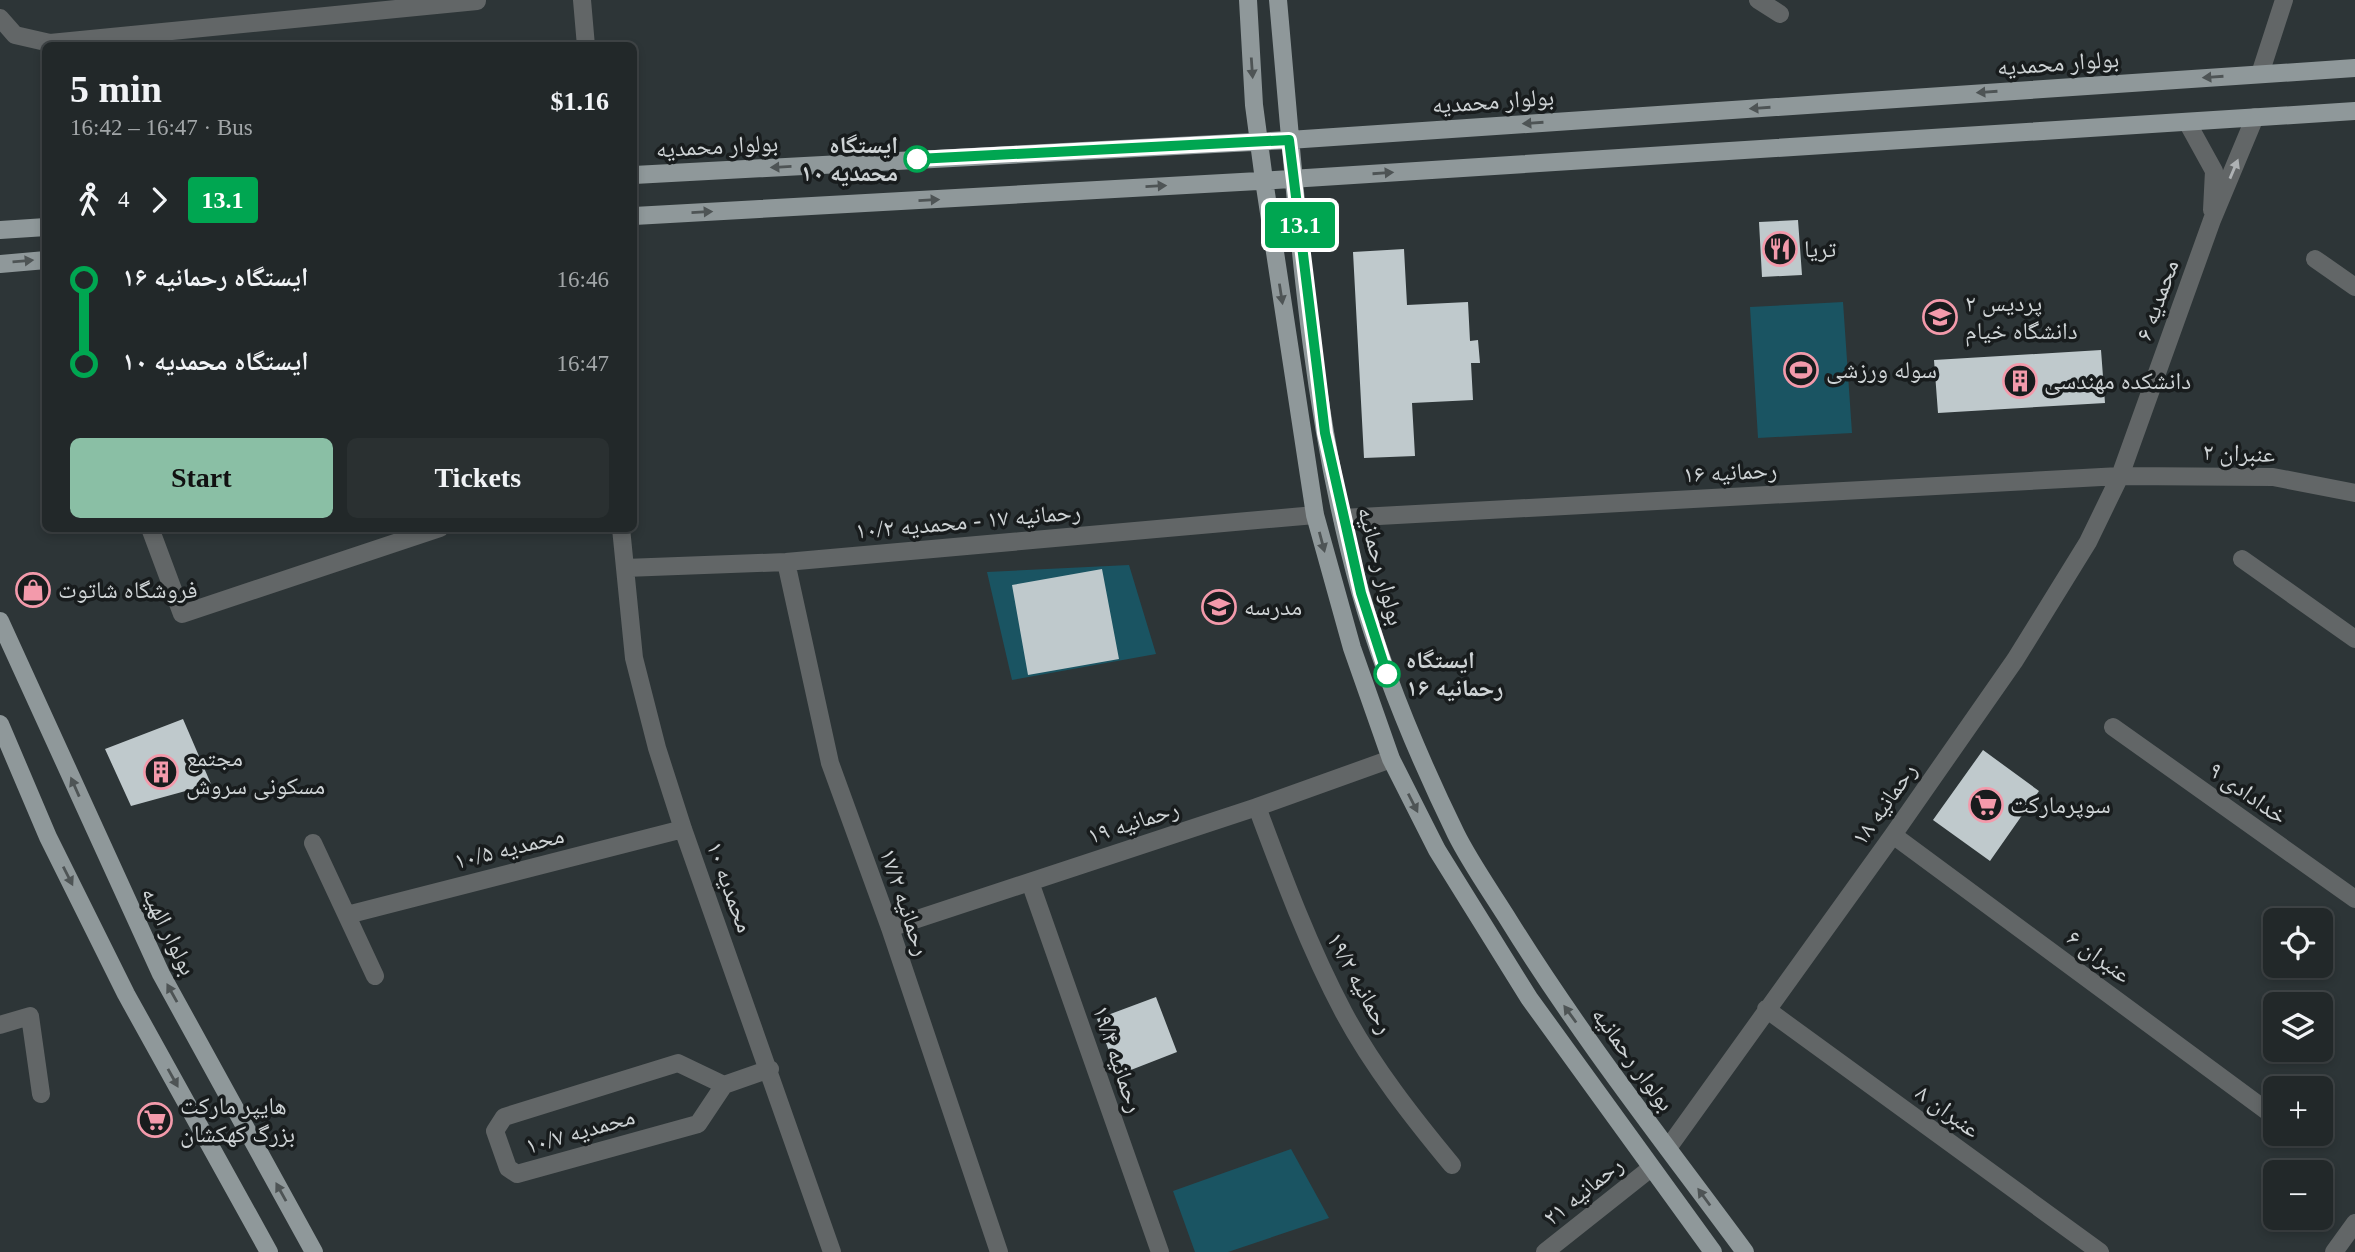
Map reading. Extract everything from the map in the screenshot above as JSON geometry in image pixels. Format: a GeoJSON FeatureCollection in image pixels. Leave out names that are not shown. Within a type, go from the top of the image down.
{"type":"FeatureCollection","features":[{"type":"Feature","properties":{"kind":"main road","name":"بولوار رحمانیه"},"geometry":{"type":"LineString","coordinates":[[1248,0],[1264,180],[1315,515],[1352,649],[1391,759],[1437,850],[1529,998],[1713,1252]]}},
{"type":"Feature","properties":{"kind":"main road","name":"بولوار رحمانیه"},"geometry":{"type":"LineString","coordinates":[[1278,0],[1289,140],[1325,433],[1361,593],[1387,674],[1415,746],[1458,838],[1548,985],[1745,1252]]}},
{"type":"Feature","properties":{"kind":"main road","name":"بولوار محمدیه"},"geometry":{"type":"LineString","coordinates":[[637,175],[1289,140],[2355,68]]}},
{"type":"Feature","properties":{"kind":"main road"},"geometry":{"type":"LineString","coordinates":[[637,216],[1295,179],[2355,111]]}},
{"type":"Feature","properties":{"kind":"main road"},"geometry":{"type":"LineString","coordinates":[[0,230],[42,227]]}},
{"type":"Feature","properties":{"kind":"main road"},"geometry":{"type":"LineString","coordinates":[[0,264],[42,260]]}},
{"type":"Feature","properties":{"kind":"main road","name":"بولوار الهیه"},"geometry":{"type":"LineString","coordinates":[[0,621],[161,974],[314,1252]]}},
{"type":"Feature","properties":{"kind":"main road"},"geometry":{"type":"LineString","coordinates":[[0,724],[48,837],[127,994],[269,1252]]}},
{"type":"Feature","properties":{"kind":"main road"},"geometry":{"type":"LineString","coordinates":[[1651,1168],[1668,1148]]}},
{"type":"Feature","properties":{"kind":"street"},"geometry":{"type":"LineString","coordinates":[[582,0],[586,42]]}},
{"type":"Feature","properties":{"kind":"street"},"geometry":{"type":"LineString","coordinates":[[1758,0],[1780,13]]}},
{"type":"Feature","properties":{"kind":"street"},"geometry":{"type":"LineString","coordinates":[[2260,74],[2284,0]]}},
{"type":"Feature","properties":{"kind":"street"},"geometry":{"type":"LineString","coordinates":[[60,42],[478,1]]}},
{"type":"Feature","properties":{"kind":"street"},"geometry":{"type":"LineString","coordinates":[[0,18],[15,35],[46,42]]}},
{"type":"Feature","properties":{"kind":"street","name":"محمدیه ۶"},"geometry":{"type":"LineString","coordinates":[[2120,476],[2212,220],[2255,117]]}},
{"type":"Feature","properties":{"kind":"street","name":"محمدیه ۶"},"geometry":{"type":"LineString","coordinates":[[2187,122],[2214,171],[2212,220]]}},
{"type":"Feature","properties":{"kind":"street"},"geometry":{"type":"LineString","coordinates":[[2315,259],[2355,287]]}},
{"type":"Feature","properties":{"kind":"street","name":"رحمانیه ۱۶"},"geometry":{"type":"LineString","coordinates":[[1342,518],[2120,476]]}},
{"type":"Feature","properties":{"kind":"street","name":"عنبران ۲"},"geometry":{"type":"LineString","coordinates":[[2120,476],[2273,477],[2355,493]]}},
{"type":"Feature","properties":{"kind":"street","name":"رحمانیه ۱۸"},"geometry":{"type":"LineString","coordinates":[[1668,1148],[2015,660],[2088,542],[2120,476]]}},
{"type":"Feature","properties":{"kind":"street","name":"رحمانیه ۱۷ - محمدیه ۱۰/۲"},"geometry":{"type":"LineString","coordinates":[[625,568],[786,562],[1315,515]]}},
{"type":"Feature","properties":{"kind":"street"},"geometry":{"type":"LineString","coordinates":[[151,532],[182,614],[428,532]]}},
{"type":"Feature","properties":{"kind":"street","name":"محمدیه ۱۰"},"geometry":{"type":"LineString","coordinates":[[621,532],[634,658],[683,829],[770,1069],[832,1252]]}},
{"type":"Feature","properties":{"kind":"street"},"geometry":{"type":"LineString","coordinates":[[2242,559],[2355,639]]}},
{"type":"Feature","properties":{"kind":"street","name":"رحمانیه ۱۷/۲"},"geometry":{"type":"LineString","coordinates":[[786,562],[830,763],[890,928],[999,1252]]}},
{"type":"Feature","properties":{"kind":"street","name":"خدادادی ۹"},"geometry":{"type":"LineString","coordinates":[[2113,727],[2355,899]]}},
{"type":"Feature","properties":{"kind":"street","name":"رحمانیه ۱۹"},"geometry":{"type":"LineString","coordinates":[[890,928],[1257,807],[1391,759]]}},
{"type":"Feature","properties":{"kind":"street","name":"رحمانیه ۱۹/۲"},"geometry":{"type":"LineString","coordinates":[[1257,807],[1299,920],[1345,1015],[1412,1116],[1452,1165]]}},
{"type":"Feature","properties":{"kind":"street","name":"محمدیه ۱۰/۵"},"geometry":{"type":"LineString","coordinates":[[346,915],[683,829]]}},
{"type":"Feature","properties":{"kind":"street","name":"عنبران ۶"},"geometry":{"type":"LineString","coordinates":[[1893,835],[2263,1108]]}},
{"type":"Feature","properties":{"kind":"street"},"geometry":{"type":"LineString","coordinates":[[313,843],[374,975]]}},
{"type":"Feature","properties":{"kind":"street","name":"رحمانیه ۱۹/۴"},"geometry":{"type":"LineString","coordinates":[[1030,882],[1160,1252]]}},
{"type":"Feature","properties":{"kind":"street","name":"عنبران ۸"},"geometry":{"type":"LineString","coordinates":[[1766,1009],[2100,1252]]}},
{"type":"Feature","properties":{"kind":"street"},"geometry":{"type":"LineString","coordinates":[[0,1025],[30,1016],[41,1094]]}},
{"type":"Feature","properties":{"kind":"street","name":"محمدیه ۱۰/۷"},"geometry":{"type":"LineString","coordinates":[[678,1063],[724,1086],[698,1124],[517,1174],[508,1168],[495,1131],[504,1117],[678,1063]]}},
{"type":"Feature","properties":{"kind":"street"},"geometry":{"type":"LineString","coordinates":[[724,1086],[770,1069]]}},
{"type":"Feature","properties":{"kind":"street","name":"رحمانیه ۲۱"},"geometry":{"type":"LineString","coordinates":[[1545,1252],[1651,1168]]}},
{"type":"Feature","properties":{"kind":"street"},"geometry":{"type":"LineString","coordinates":[[2334,1252],[2355,1223]]}},
{"type":"Feature","properties":{"kind":"shaded area","name":"سوله ورزشی"},"geometry":{"type":"Polygon","coordinates":[[[1843,302],[1852,433],[1758,438],[1750,307],[1843,302]]]}},
{"type":"Feature","properties":{"kind":"shaded area"},"geometry":{"type":"Polygon","coordinates":[[[1129,565],[1156,654],[1012,680],[987,572],[1129,565]]]}},
{"type":"Feature","properties":{"kind":"shaded area"},"geometry":{"type":"Polygon","coordinates":[[[1291,1149],[1329,1218],[1228,1252],[1195,1252],[1173,1191],[1291,1149]]]}},
{"type":"Feature","properties":{"kind":"building","name":"تریا"},"geometry":{"type":"Polygon","coordinates":[[[1798,220],[1802,275],[1762,277],[1759,222],[1798,220]]]}},
{"type":"Feature","properties":{"kind":"building"},"geometry":{"type":"Polygon","coordinates":[[[1404,249],[1407,305],[1468,302],[1470,341],[1478,340],[1480,363],[1471,363],[1473,400],[1412,403],[1415,456],[1364,458],[1353,252],[1404,249]]]}},
{"type":"Feature","properties":{"kind":"building","name":"دانشکده مهندسی"},"geometry":{"type":"Polygon","coordinates":[[[2101,350],[2105,403],[1938,413],[1934,360],[2101,350]]]}},
{"type":"Feature","properties":{"kind":"building"},"geometry":{"type":"Polygon","coordinates":[[[1102,569],[1119,659],[1028,675],[1012,585],[1102,569]]]}},
{"type":"Feature","properties":{"kind":"building","name":"مجتمع مسکونی سروش"},"geometry":{"type":"Polygon","coordinates":[[[183,719],[211,784],[131,806],[105,749],[183,719]]]}},
{"type":"Feature","properties":{"kind":"building","name":"سوپرمارکت"},"geometry":{"type":"Polygon","coordinates":[[[1983,750],[2039,791],[1990,861],[1933,820],[1983,750]]]}},
{"type":"Feature","properties":{"kind":"building"},"geometry":{"type":"Polygon","coordinates":[[[1156,997],[1177,1052],[1118,1075],[1097,1019],[1156,997]]]}},
{"type":"Feature","properties":{"kind":"bus line","name":"13.1"},"geometry":{"type":"LineString","coordinates":[[917,159],[1289,140],[1325,433],[1361,593],[1387,674]]}},
{"type":"Feature","properties":{"kind":"place","name":"ایستگاه محمدیه ۱۰"},"geometry":{"type":"Point","coordinates":[917,159]}},
{"type":"Feature","properties":{"kind":"place","name":"تریا"},"geometry":{"type":"Point","coordinates":[1780,249]}},
{"type":"Feature","properties":{"kind":"place","name":"پردیس ۲ دانشگاه خیام"},"geometry":{"type":"Point","coordinates":[1940,317]}},
{"type":"Feature","properties":{"kind":"place","name":"سوله ورزشی"},"geometry":{"type":"Point","coordinates":[1801,370]}},
{"type":"Feature","properties":{"kind":"place","name":"دانشکده مهندسی"},"geometry":{"type":"Point","coordinates":[2020,381]}},
{"type":"Feature","properties":{"kind":"place","name":"فروشگاه شاتوت"},"geometry":{"type":"Point","coordinates":[33,590]}},
{"type":"Feature","properties":{"kind":"place","name":"مدرسه"},"geometry":{"type":"Point","coordinates":[1219,607]}},
{"type":"Feature","properties":{"kind":"place","name":"ایستگاه رحمانیه ۱۶"},"geometry":{"type":"Point","coordinates":[1387,674]}},
{"type":"Feature","properties":{"kind":"place","name":"مجتمع مسکونی سروش"},"geometry":{"type":"Point","coordinates":[161,772]}},
{"type":"Feature","properties":{"kind":"place","name":"سوپرمارکت"},"geometry":{"type":"Point","coordinates":[1986,805]}},
{"type":"Feature","properties":{"kind":"place","name":"هایپر مارکت بزرگ کهکشان"},"geometry":{"type":"Point","coordinates":[155,1120]}}]}
